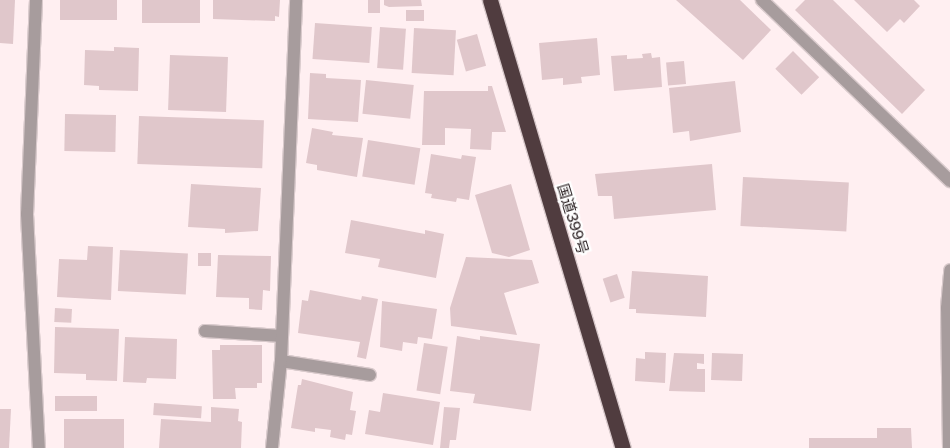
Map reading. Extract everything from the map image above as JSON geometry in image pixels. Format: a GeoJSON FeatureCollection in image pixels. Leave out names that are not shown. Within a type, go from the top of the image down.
{"type":"FeatureCollection","features":[{"type":"Feature","properties":{"kind":"highway","name":"国道399号"},"geometry":{"type":"LineString","coordinates":[[490,0],[623,448]]}},
{"type":"Feature","properties":{"kind":"street"},"geometry":{"type":"LineString","coordinates":[[36,0],[26,214],[39,448]]}},
{"type":"Feature","properties":{"kind":"street"},"geometry":{"type":"LineString","coordinates":[[272,448],[281,362],[296,0]]}},
{"type":"Feature","properties":{"kind":"street"},"geometry":{"type":"LineString","coordinates":[[762,0],[950,181]]}},
{"type":"Feature","properties":{"kind":"street"},"geometry":{"type":"LineString","coordinates":[[948,448],[947,308],[950,270]]}},
{"type":"Feature","properties":{"kind":"street"},"geometry":{"type":"LineString","coordinates":[[205,331],[282,336]]}},
{"type":"Feature","properties":{"kind":"street"},"geometry":{"type":"LineString","coordinates":[[281,362],[370,375]]}},
{"type":"Feature","properties":{"kind":"building"},"geometry":{"type":"Polygon","coordinates":[[[0,0],[15,0],[13,44],[0,43],[0,0]]]}},
{"type":"Feature","properties":{"kind":"building"},"geometry":{"type":"Polygon","coordinates":[[[60,0],[117,0],[117,20],[60,20],[60,0]]]}},
{"type":"Feature","properties":{"kind":"building"},"geometry":{"type":"Polygon","coordinates":[[[142,0],[200,0],[200,23],[142,23],[142,0]]]}},
{"type":"Feature","properties":{"kind":"building"},"geometry":{"type":"Polygon","coordinates":[[[213,0],[280,0],[279,17],[275,16],[275,21],[213,19],[213,0]]]}},
{"type":"Feature","properties":{"kind":"building"},"geometry":{"type":"Polygon","coordinates":[[[368,0],[380,0],[380,13],[368,13],[368,0]]]}},
{"type":"Feature","properties":{"kind":"building"},"geometry":{"type":"Polygon","coordinates":[[[384,0],[421,0],[422,6],[389,7],[384,5],[384,0]]]}},
{"type":"Feature","properties":{"kind":"building"},"geometry":{"type":"Polygon","coordinates":[[[676,0],[740,0],[771,30],[743,60],[676,0]]]}},
{"type":"Feature","properties":{"kind":"building"},"geometry":{"type":"Polygon","coordinates":[[[805,0],[833,0],[925,90],[902,114],[795,10],[805,0]]]}},
{"type":"Feature","properties":{"kind":"building"},"geometry":{"type":"Polygon","coordinates":[[[854,0],[914,0],[920,6],[904,23],[900,19],[887,32],[854,0]]]}},
{"type":"Feature","properties":{"kind":"building"},"geometry":{"type":"Polygon","coordinates":[[[406,10],[424,10],[424,21],[406,21],[406,10]]]}},
{"type":"Feature","properties":{"kind":"building"},"geometry":{"type":"Polygon","coordinates":[[[315,23],[372,27],[369,63],[312,59],[315,23]]]}},
{"type":"Feature","properties":{"kind":"building"},"geometry":{"type":"Polygon","coordinates":[[[380,27],[406,29],[403,70],[377,68],[380,27]]]}},
{"type":"Feature","properties":{"kind":"building"},"geometry":{"type":"Polygon","coordinates":[[[414,28],[456,30],[454,75],[412,73],[414,28]]]}},
{"type":"Feature","properties":{"kind":"building"},"geometry":{"type":"Polygon","coordinates":[[[477,34],[486,66],[466,72],[457,40],[477,34]]]}},
{"type":"Feature","properties":{"kind":"building"},"geometry":{"type":"Polygon","coordinates":[[[597,38],[600,75],[581,77],[582,83],[563,85],[563,78],[542,80],[539,43],[597,38]]]}},
{"type":"Feature","properties":{"kind":"building"},"geometry":{"type":"Polygon","coordinates":[[[114,47],[139,48],[138,91],[99,90],[99,86],[84,85],[85,50],[114,51],[114,47]]]}},
{"type":"Feature","properties":{"kind":"building"},"geometry":{"type":"Polygon","coordinates":[[[793,51],[819,77],[801,95],[775,69],[793,51]]]}},
{"type":"Feature","properties":{"kind":"building"},"geometry":{"type":"Polygon","coordinates":[[[651,53],[652,58],[660,57],[662,87],[614,91],[611,56],[627,55],[627,59],[643,58],[642,54],[651,53]]]}},
{"type":"Feature","properties":{"kind":"building"},"geometry":{"type":"Polygon","coordinates":[[[170,55],[228,57],[226,112],[168,110],[170,55]]]}},
{"type":"Feature","properties":{"kind":"building"},"geometry":{"type":"Polygon","coordinates":[[[684,61],[686,84],[668,85],[666,63],[684,61]]]}},
{"type":"Feature","properties":{"kind":"building"},"geometry":{"type":"Polygon","coordinates":[[[310,73],[326,74],[326,78],[361,80],[358,122],[308,119],[310,73]]]}},
{"type":"Feature","properties":{"kind":"building"},"geometry":{"type":"Polygon","coordinates":[[[366,80],[414,85],[410,119],[362,114],[366,80]]]}},
{"type":"Feature","properties":{"kind":"building"},"geometry":{"type":"Polygon","coordinates":[[[735,81],[741,132],[690,141],[689,131],[673,133],[669,88],[735,81]]]}},
{"type":"Feature","properties":{"kind":"building"},"geometry":{"type":"Polygon","coordinates":[[[488,86],[492,86],[506,132],[492,132],[491,150],[470,149],[471,129],[445,128],[445,145],[422,145],[424,91],[488,91],[488,86]]]}},
{"type":"Feature","properties":{"kind":"building"},"geometry":{"type":"Polygon","coordinates":[[[65,114],[116,115],[115,152],[64,151],[65,114]]]}},
{"type":"Feature","properties":{"kind":"building"},"geometry":{"type":"Polygon","coordinates":[[[139,116],[264,120],[262,168],[137,164],[139,116]]]}},
{"type":"Feature","properties":{"kind":"building"},"geometry":{"type":"Polygon","coordinates":[[[312,128],[333,132],[332,135],[363,138],[357,177],[317,170],[317,165],[306,163],[312,128]]]}},
{"type":"Feature","properties":{"kind":"building"},"geometry":{"type":"Polygon","coordinates":[[[368,140],[420,148],[415,185],[362,177],[368,140]]]}},
{"type":"Feature","properties":{"kind":"building"},"geometry":{"type":"Polygon","coordinates":[[[431,154],[461,159],[462,155],[476,157],[469,200],[457,198],[456,202],[431,198],[432,194],[425,193],[431,154]]]}},
{"type":"Feature","properties":{"kind":"building"},"geometry":{"type":"Polygon","coordinates":[[[712,164],[716,210],[614,219],[612,196],[598,196],[595,174],[712,164]]]}},
{"type":"Feature","properties":{"kind":"building"},"geometry":{"type":"Polygon","coordinates":[[[743,177],[849,183],[846,231],[740,226],[743,177]]]}},
{"type":"Feature","properties":{"kind":"building"},"geometry":{"type":"Polygon","coordinates":[[[191,184],[261,188],[258,231],[225,233],[225,229],[188,227],[191,184]]]}},
{"type":"Feature","properties":{"kind":"building"},"geometry":{"type":"Polygon","coordinates":[[[511,184],[530,250],[509,257],[492,253],[475,195],[511,184]]]}},
{"type":"Feature","properties":{"kind":"building"},"geometry":{"type":"Polygon","coordinates":[[[351,220],[425,234],[425,230],[444,234],[436,278],[378,267],[380,259],[345,253],[351,220]]]}},
{"type":"Feature","properties":{"kind":"building"},"geometry":{"type":"Polygon","coordinates":[[[88,246],[113,247],[111,300],[57,297],[59,259],[87,260],[88,246]]]}},
{"type":"Feature","properties":{"kind":"building"},"geometry":{"type":"Polygon","coordinates":[[[120,250],[188,254],[186,295],[118,291],[120,250]]]}},
{"type":"Feature","properties":{"kind":"building"},"geometry":{"type":"Polygon","coordinates":[[[198,253],[211,253],[211,266],[198,266],[198,253]]]}},
{"type":"Feature","properties":{"kind":"building"},"geometry":{"type":"Polygon","coordinates":[[[218,255],[271,256],[270,291],[263,290],[262,310],[249,309],[249,298],[216,297],[218,255]]]}},
{"type":"Feature","properties":{"kind":"building"},"geometry":{"type":"Polygon","coordinates":[[[466,257],[532,260],[539,283],[504,293],[517,335],[451,326],[450,308],[466,257]]]}},
{"type":"Feature","properties":{"kind":"building"},"geometry":{"type":"Polygon","coordinates":[[[632,271],[708,276],[706,317],[636,313],[636,309],[629,309],[632,271]]]}},
{"type":"Feature","properties":{"kind":"building"},"geometry":{"type":"Polygon","coordinates":[[[617,274],[625,298],[610,302],[603,279],[617,274]]]}},
{"type":"Feature","properties":{"kind":"building"},"geometry":{"type":"Polygon","coordinates":[[[310,290],[361,300],[362,296],[378,299],[366,359],[357,357],[360,342],[298,333],[302,300],[308,301],[310,290]]]}},
{"type":"Feature","properties":{"kind":"building"},"geometry":{"type":"Polygon","coordinates":[[[382,301],[437,309],[432,339],[418,337],[417,344],[403,342],[402,351],[380,347],[382,301]]]}},
{"type":"Feature","properties":{"kind":"building"},"geometry":{"type":"Polygon","coordinates":[[[55,308],[72,309],[71,323],[54,322],[55,308]]]}},
{"type":"Feature","properties":{"kind":"building"},"geometry":{"type":"Polygon","coordinates":[[[55,327],[119,329],[117,381],[86,380],[86,374],[54,373],[55,327]]]}},
{"type":"Feature","properties":{"kind":"building"},"geometry":{"type":"Polygon","coordinates":[[[457,336],[480,340],[480,336],[540,344],[531,411],[473,403],[475,394],[450,391],[457,336]]]}},
{"type":"Feature","properties":{"kind":"building"},"geometry":{"type":"Polygon","coordinates":[[[125,337],[177,339],[176,379],[147,378],[146,383],[123,382],[125,337]]]}},
{"type":"Feature","properties":{"kind":"building"},"geometry":{"type":"Polygon","coordinates":[[[424,343],[448,347],[440,394],[416,390],[424,343]]]}},
{"type":"Feature","properties":{"kind":"building"},"geometry":{"type":"Polygon","coordinates":[[[220,345],[262,345],[262,383],[257,383],[257,388],[235,388],[236,399],[213,399],[212,350],[220,350],[220,345]]]}},
{"type":"Feature","properties":{"kind":"building"},"geometry":{"type":"Polygon","coordinates":[[[645,352],[666,353],[665,383],[635,381],[636,358],[645,359],[645,352]]]}},
{"type":"Feature","properties":{"kind":"building"},"geometry":{"type":"Polygon","coordinates":[[[674,353],[704,354],[704,364],[697,363],[697,369],[705,369],[705,392],[669,391],[674,353]]]}},
{"type":"Feature","properties":{"kind":"building"},"geometry":{"type":"Polygon","coordinates":[[[712,353],[743,354],[742,381],[711,380],[712,353]]]}},
{"type":"Feature","properties":{"kind":"building"},"geometry":{"type":"Polygon","coordinates":[[[302,379],[353,392],[350,410],[356,411],[352,435],[346,434],[345,440],[330,437],[331,430],[315,428],[315,432],[291,428],[298,385],[301,385],[302,379]]]}},
{"type":"Feature","properties":{"kind":"building"},"geometry":{"type":"Polygon","coordinates":[[[383,393],[440,402],[433,445],[365,434],[369,410],[380,412],[383,393]]]}},
{"type":"Feature","properties":{"kind":"building"},"geometry":{"type":"Polygon","coordinates":[[[55,396],[97,396],[97,411],[55,411],[55,396]]]}},
{"type":"Feature","properties":{"kind":"building"},"geometry":{"type":"Polygon","coordinates":[[[154,403],[202,406],[201,418],[153,415],[154,403]]]}},
{"type":"Feature","properties":{"kind":"building"},"geometry":{"type":"Polygon","coordinates":[[[211,407],[239,409],[238,421],[242,422],[241,448],[159,448],[161,419],[211,422],[211,407]]]}},
{"type":"Feature","properties":{"kind":"building"},"geometry":{"type":"Polygon","coordinates":[[[444,407],[460,408],[456,440],[450,440],[449,448],[440,448],[444,407]]]}},
{"type":"Feature","properties":{"kind":"building"},"geometry":{"type":"Polygon","coordinates":[[[0,409],[11,409],[9,448],[0,448],[0,409]]]}},
{"type":"Feature","properties":{"kind":"building"},"geometry":{"type":"Polygon","coordinates":[[[64,419],[124,419],[124,448],[64,448],[64,419]]]}},
{"type":"Feature","properties":{"kind":"building"},"geometry":{"type":"Polygon","coordinates":[[[877,428],[911,428],[912,448],[809,448],[809,438],[877,438],[877,428]]]}}]}
